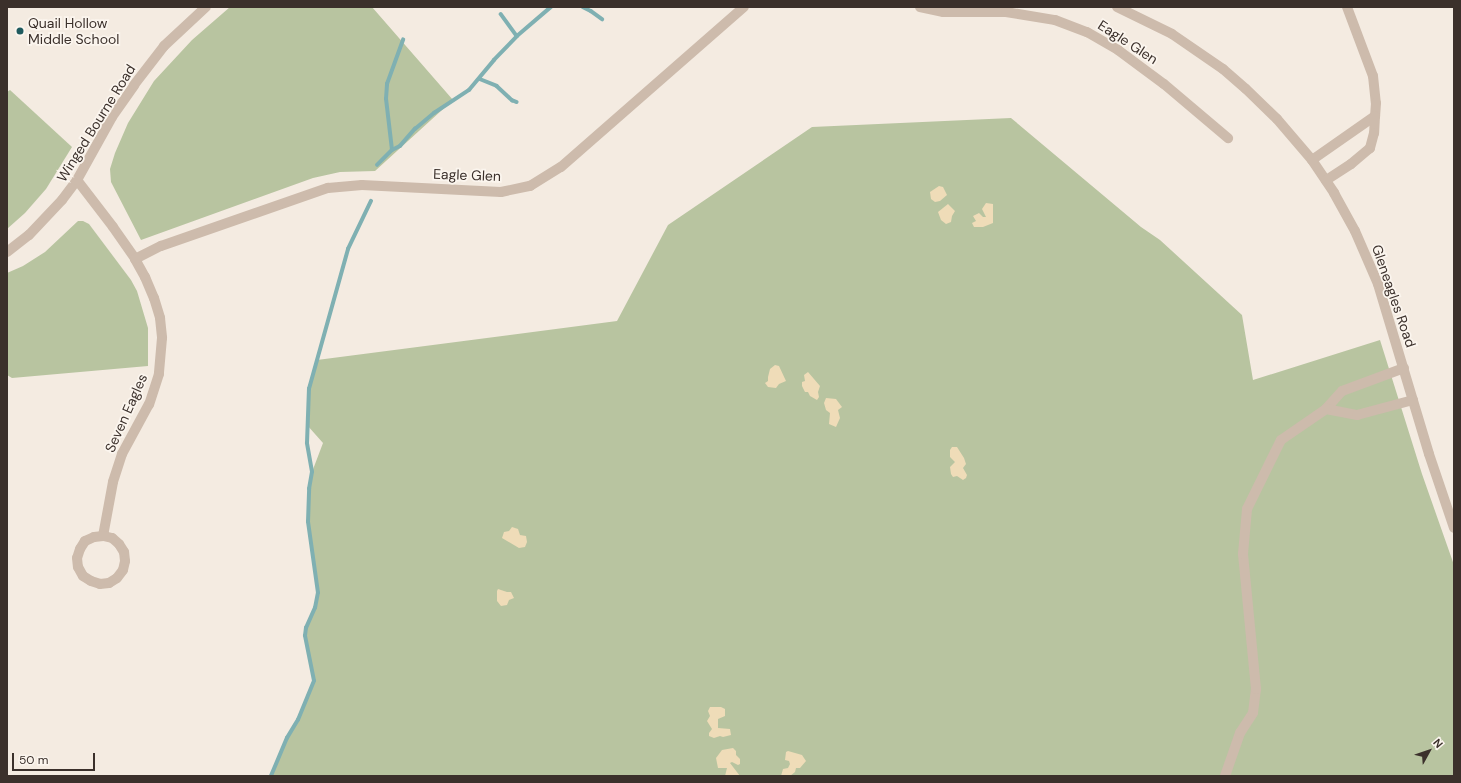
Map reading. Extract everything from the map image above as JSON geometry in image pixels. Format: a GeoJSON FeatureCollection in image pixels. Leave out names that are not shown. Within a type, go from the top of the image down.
{"type":"FeatureCollection","features":[{"type":"Feature","properties":{"kind":"street","name":"Winged Bourne Road"},"geometry":{"type":"LineString","coordinates":[[7,252],[29,235],[46,219],[77,180],[112,117],[134,85],[164,46],[206,7]]}},
{"type":"Feature","properties":{"kind":"street","name":"Eagle Glen"},"geometry":{"type":"LineString","coordinates":[[135,259],[161,246],[328,188],[362,185],[501,192],[530,186],[561,167],[744,7]]}},
{"type":"Feature","properties":{"kind":"street","name":"Eagle Glen"},"geometry":{"type":"LineString","coordinates":[[920,7],[943,12],[1006,12],[1055,20],[1087,32],[1118,50],[1164,84],[1228,138]]}},
{"type":"Feature","properties":{"kind":"street","name":"Gleneagles Road"},"geometry":{"type":"LineString","coordinates":[[1117,7],[1172,34],[1223,70],[1268,109],[1312,160],[1326,180],[1352,225],[1378,284],[1454,528]]}},
{"type":"Feature","properties":{"kind":"street"},"geometry":{"type":"LineString","coordinates":[[1326,180],[1351,164],[1370,148],[1374,133],[1376,103],[1373,76],[1346,7]]}},
{"type":"Feature","properties":{"kind":"street"},"geometry":{"type":"LineString","coordinates":[[1312,160],[1375,116]]}},
{"type":"Feature","properties":{"kind":"street","name":"Seven Eagles"},"geometry":{"type":"LineString","coordinates":[[77,180],[135,259],[154,298],[160,318],[162,338],[162,360],[159,374],[149,404],[129,440],[113,482],[103,536]]}},
{"type":"Feature","properties":{"kind":"street"},"geometry":{"type":"LineString","coordinates":[[1225,776],[1240,733],[1253,713],[1256,689],[1243,554],[1247,509],[1281,440],[1326,409],[1342,391],[1404,368]]}},
{"type":"Feature","properties":{"kind":"street"},"geometry":{"type":"LineString","coordinates":[[1326,409],[1357,415],[1413,400]]}},
{"type":"Feature","properties":{"kind":"street"},"geometry":{"type":"LineString","coordinates":[[103,536],[112,538],[120,544],[124,552],[125,561],[123,570],[117,578],[109,583],[100,584],[83,576],[78,567],[77,558],[85,541],[94,537],[103,536]]}},
{"type":"Feature","properties":{"kind":"green space"},"geometry":{"type":"Polygon","coordinates":[[[230,7],[372,7],[453,100],[375,171],[340,172],[313,178],[141,240],[111,182],[110,169],[115,153],[128,123],[154,81],[192,40],[230,7]]]}},
{"type":"Feature","properties":{"kind":"green space"},"geometry":{"type":"Polygon","coordinates":[[[10,90],[72,147],[46,189],[25,213],[7,229],[7,92],[10,90]]]}},
{"type":"Feature","properties":{"kind":"green space"},"geometry":{"type":"Polygon","coordinates":[[[1011,118],[1141,227],[1160,240],[1242,315],[1253,380],[1380,340],[1422,474],[1454,565],[1454,776],[271,776],[287,738],[298,720],[314,681],[305,636],[306,628],[315,608],[318,593],[308,522],[309,489],[312,472],[323,443],[307,425],[309,389],[317,360],[617,321],[668,225],[812,127],[1011,118]]]}},
{"type":"Feature","properties":{"kind":"green space"},"geometry":{"type":"Polygon","coordinates":[[[78,221],[83,221],[89,224],[131,280],[137,291],[148,328],[148,366],[12,378],[7,375],[7,273],[23,266],[45,252],[78,221]]]}},
{"type":"Feature","properties":{"kind":"sand"},"geometry":{"type":"Polygon","coordinates":[[[939,186],[943,187],[947,195],[940,201],[935,202],[931,199],[930,192],[939,186]]]}},
{"type":"Feature","properties":{"kind":"sand"},"geometry":{"type":"Polygon","coordinates":[[[986,203],[993,204],[993,223],[983,227],[974,227],[972,223],[976,221],[973,216],[979,213],[983,217],[986,217],[982,209],[986,203]]]}},
{"type":"Feature","properties":{"kind":"sand"},"geometry":{"type":"Polygon","coordinates":[[[948,204],[955,211],[951,222],[946,224],[941,220],[938,212],[948,204]]]}},
{"type":"Feature","properties":{"kind":"sand"},"geometry":{"type":"Polygon","coordinates":[[[775,365],[779,366],[786,381],[779,384],[776,388],[768,387],[765,383],[768,381],[770,369],[775,365]]]}},
{"type":"Feature","properties":{"kind":"sand"},"geometry":{"type":"Polygon","coordinates":[[[808,372],[820,386],[818,392],[819,397],[817,400],[810,396],[808,392],[805,392],[802,386],[802,382],[805,381],[804,375],[808,372]]]}},
{"type":"Feature","properties":{"kind":"sand"},"geometry":{"type":"Polygon","coordinates":[[[826,398],[836,399],[842,407],[838,410],[840,418],[836,427],[829,424],[830,413],[826,410],[824,403],[826,398]]]}},
{"type":"Feature","properties":{"kind":"sand"},"geometry":{"type":"Polygon","coordinates":[[[952,447],[957,447],[966,464],[963,468],[967,475],[963,480],[957,476],[953,477],[951,474],[950,467],[955,462],[950,457],[950,450],[952,447]]]}},
{"type":"Feature","properties":{"kind":"sand"},"geometry":{"type":"Polygon","coordinates":[[[512,527],[518,529],[520,535],[526,536],[527,542],[525,547],[519,548],[502,538],[504,532],[509,531],[512,527]]]}},
{"type":"Feature","properties":{"kind":"sand"},"geometry":{"type":"Polygon","coordinates":[[[498,589],[511,592],[514,598],[509,600],[507,605],[501,606],[497,601],[498,589]]]}},
{"type":"Feature","properties":{"kind":"sand"},"geometry":{"type":"Polygon","coordinates":[[[710,707],[721,707],[725,709],[725,716],[718,719],[718,728],[730,729],[731,735],[714,738],[709,736],[712,729],[707,721],[710,716],[708,711],[710,707]]]}},
{"type":"Feature","properties":{"kind":"sand"},"geometry":{"type":"Polygon","coordinates":[[[733,748],[736,751],[736,755],[740,759],[740,764],[730,763],[740,776],[725,776],[727,768],[718,768],[716,758],[722,750],[733,748]]]}},
{"type":"Feature","properties":{"kind":"sand"},"geometry":{"type":"Polygon","coordinates":[[[788,751],[802,755],[806,761],[800,768],[796,768],[795,772],[790,776],[781,776],[783,769],[788,768],[790,764],[789,761],[785,760],[786,752],[788,751]]]}},
{"type":"Feature","properties":{"kind":"waterway"},"geometry":{"type":"LineString","coordinates":[[377,165],[392,150],[400,146],[415,129],[434,113],[469,90],[494,60],[517,36],[551,7]]}},
{"type":"Feature","properties":{"kind":"waterway"},"geometry":{"type":"LineString","coordinates":[[583,7],[602,19]]}},
{"type":"Feature","properties":{"kind":"waterway"},"geometry":{"type":"LineString","coordinates":[[501,14],[517,36]]}},
{"type":"Feature","properties":{"kind":"waterway"},"geometry":{"type":"LineString","coordinates":[[392,150],[386,99],[387,84],[403,40]]}},
{"type":"Feature","properties":{"kind":"waterway"},"geometry":{"type":"LineString","coordinates":[[480,79],[497,86],[512,100],[517,102]]}},
{"type":"Feature","properties":{"kind":"waterway"},"geometry":{"type":"LineString","coordinates":[[271,776],[287,738],[298,720],[314,681],[305,636],[306,628],[315,608],[318,593],[308,522],[309,489],[312,472],[307,443],[309,389],[348,249],[371,201]]}},
{"type":"Feature","properties":{"kind":"place","name":"Quail Hollow Middle School"},"geometry":{"type":"Point","coordinates":[20,31]}}]}
